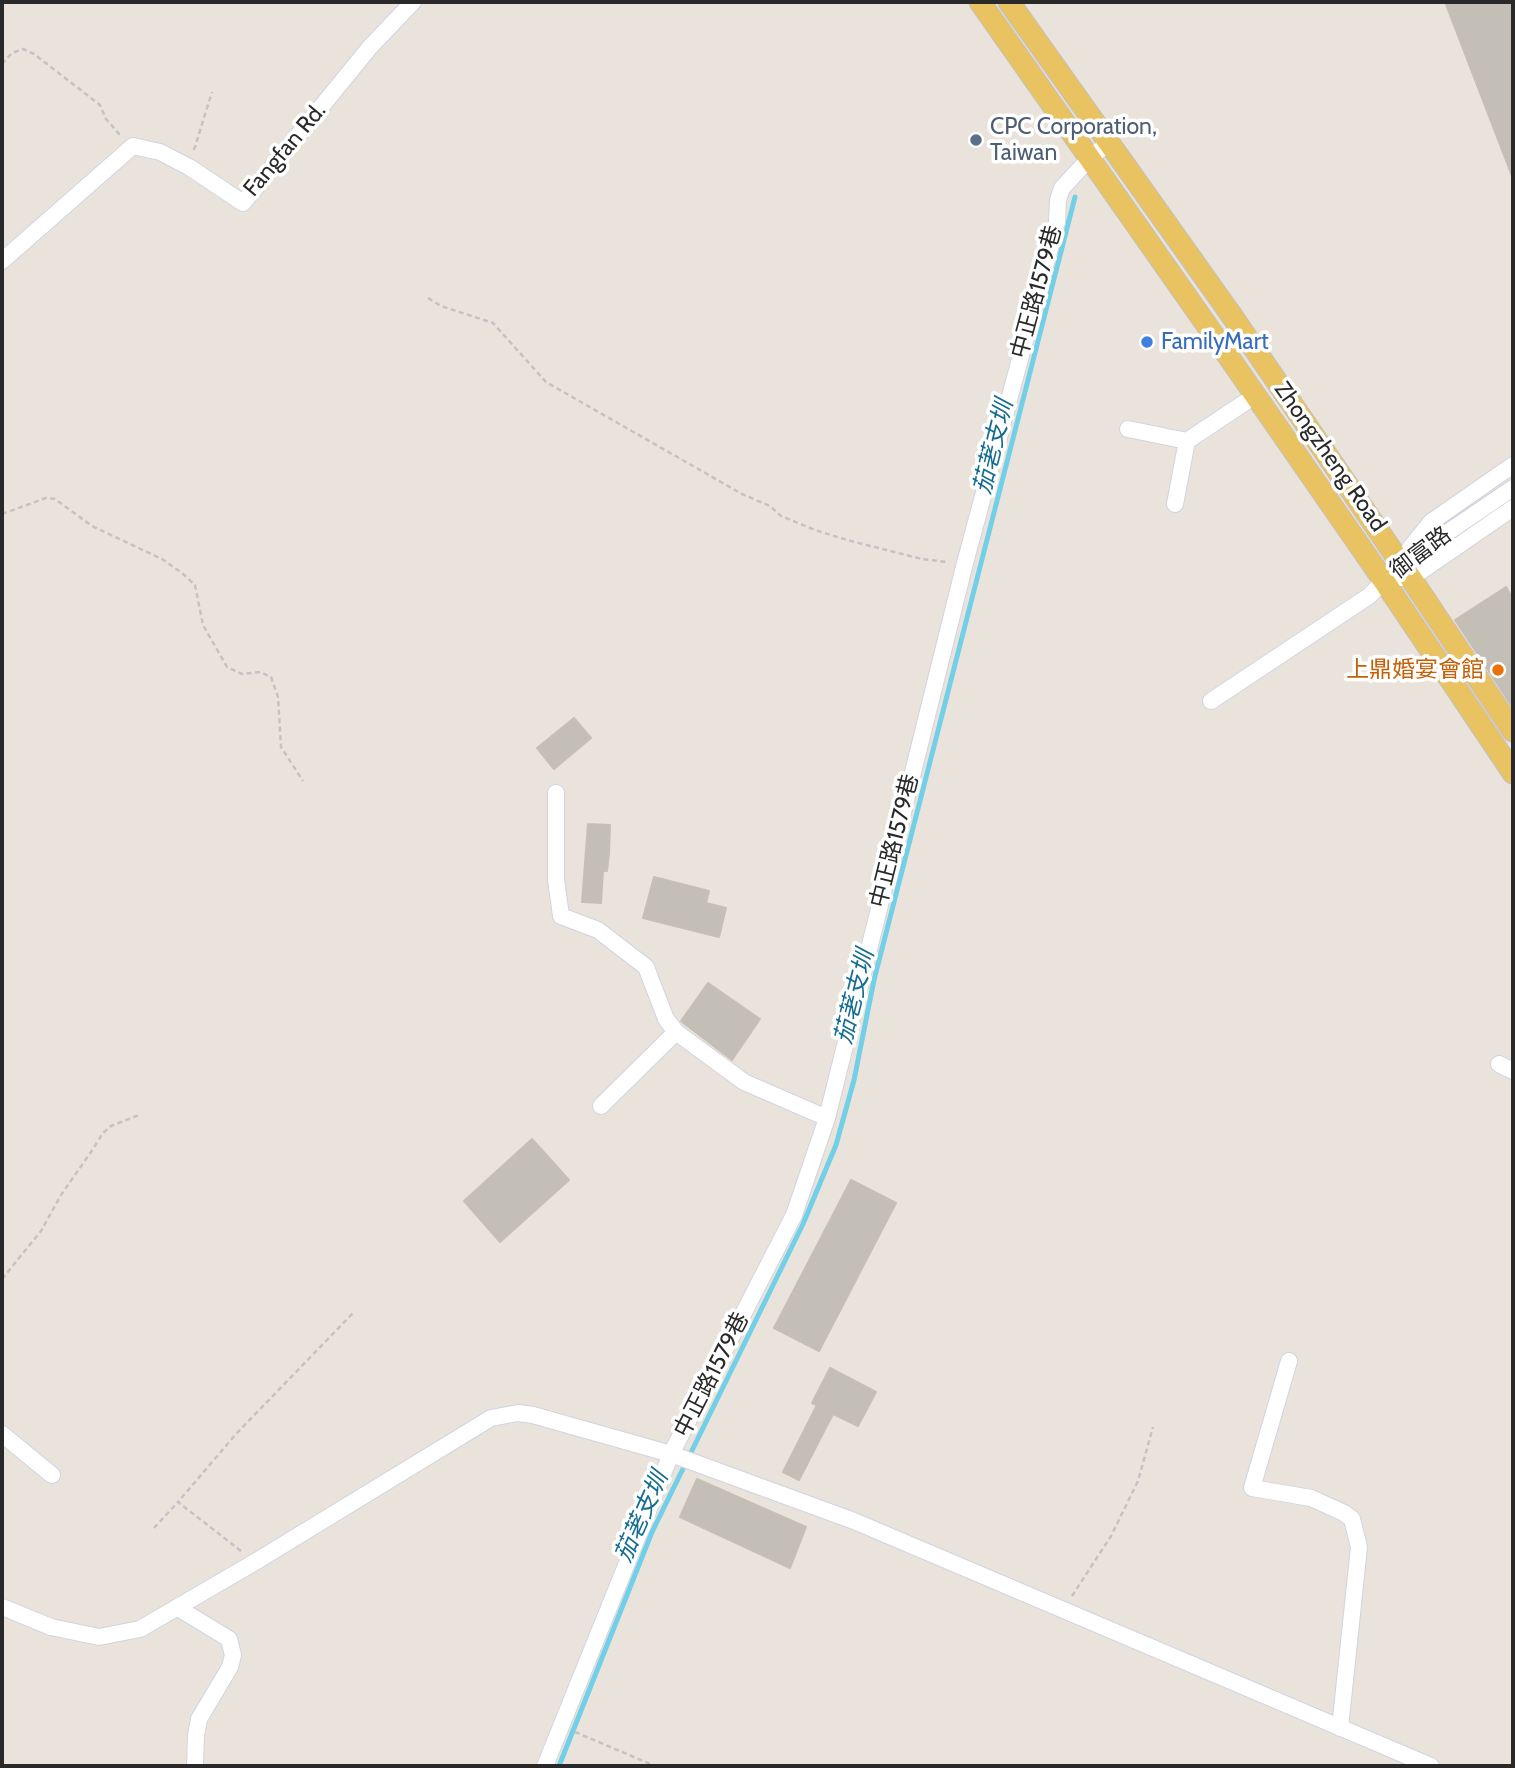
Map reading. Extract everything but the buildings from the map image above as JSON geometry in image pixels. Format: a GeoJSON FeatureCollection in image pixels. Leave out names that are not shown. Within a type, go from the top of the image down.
{"type":"FeatureCollection","features":[{"type":"Feature","properties":{"kind":"main road","name":"Zhongzheng Road"},"geometry":{"type":"LineString","coordinates":[[980,2],[1384,581],[1513,773]]}},
{"type":"Feature","properties":{"kind":"main road","name":"Zhongzheng Road"},"geometry":{"type":"LineString","coordinates":[[1009,2],[1233,316],[1513,731]]}},
{"type":"Feature","properties":{"kind":"street","name":"Fangfan Rd."},"geometry":{"type":"LineString","coordinates":[[132,147],[160,152],[189,167],[243,203],[370,47],[413,2]]}},
{"type":"Feature","properties":{"kind":"street","name":"中正路1579巷"},"geometry":{"type":"LineString","coordinates":[[545,1766],[671,1454],[794,1215],[827,1118],[965,563],[1056,222],[1058,200],[1062,188],[1090,158],[1110,142]]}},
{"type":"Feature","properties":{"kind":"street"},"geometry":{"type":"LineString","coordinates":[[2,261],[132,147]]}},
{"type":"Feature","properties":{"kind":"street"},"geometry":{"type":"LineString","coordinates":[[1128,429],[1187,441],[1256,396]]}},
{"type":"Feature","properties":{"kind":"street"},"geometry":{"type":"LineString","coordinates":[[1175,504],[1187,441]]}},
{"type":"Feature","properties":{"kind":"street"},"geometry":{"type":"LineString","coordinates":[[1406,571],[1409,548],[1431,522],[1513,465]]}},
{"type":"Feature","properties":{"kind":"street","name":"御富路"},"geometry":{"type":"LineString","coordinates":[[1406,571],[1513,488]]}},
{"type":"Feature","properties":{"kind":"street","name":"御富路"},"geometry":{"type":"LineString","coordinates":[[1384,581],[1406,571],[1429,566],[1513,508]]}},
{"type":"Feature","properties":{"kind":"street"},"geometry":{"type":"LineString","coordinates":[[1211,701],[1369,596],[1384,581]]}},
{"type":"Feature","properties":{"kind":"street"},"geometry":{"type":"LineString","coordinates":[[556,793],[556,878],[561,916],[598,930],[646,967],[666,1019],[676,1032],[744,1082],[827,1118]]}},
{"type":"Feature","properties":{"kind":"street"},"geometry":{"type":"LineString","coordinates":[[601,1106],[676,1032]]}},
{"type":"Feature","properties":{"kind":"street"},"geometry":{"type":"LineString","coordinates":[[1289,1361],[1252,1488],[1311,1498],[1352,1519],[1359,1547],[1340,1728]]}},
{"type":"Feature","properties":{"kind":"street"},"geometry":{"type":"LineString","coordinates":[[2,1606],[51,1627],[99,1637],[140,1629],[491,1419],[518,1413],[671,1454],[854,1521],[1431,1766]]}},
{"type":"Feature","properties":{"kind":"street"},"geometry":{"type":"LineString","coordinates":[[2,1434],[52,1475]]}},
{"type":"Feature","properties":{"kind":"street"},"geometry":{"type":"LineString","coordinates":[[178,1608],[229,1639],[233,1656],[230,1667],[199,1719],[195,1766]]}},
{"type":"Feature","properties":{"kind":"path"},"geometry":{"type":"LineString","coordinates":[[2,64],[12,53],[23,49],[34,54],[100,105],[106,119],[132,147]]}},
{"type":"Feature","properties":{"kind":"path"},"geometry":{"type":"LineString","coordinates":[[189,167],[212,92]]}},
{"type":"Feature","properties":{"kind":"path"},"geometry":{"type":"LineString","coordinates":[[428,298],[441,306],[493,323],[546,382],[732,488],[769,506],[781,516],[847,540],[922,559],[965,563]]}},
{"type":"Feature","properties":{"kind":"path"},"geometry":{"type":"LineString","coordinates":[[2,514],[46,498],[55,499],[92,526],[162,559],[182,573],[195,585],[203,625],[227,667],[242,674],[260,672],[271,677],[278,697],[281,747],[303,781]]}},
{"type":"Feature","properties":{"kind":"path"},"geometry":{"type":"LineString","coordinates":[[2,1279],[41,1231],[61,1195],[103,1133],[111,1126],[139,1115]]}},
{"type":"Feature","properties":{"kind":"path"},"geometry":{"type":"LineString","coordinates":[[154,1528],[236,1434],[354,1312]]}},
{"type":"Feature","properties":{"kind":"path"},"geometry":{"type":"LineString","coordinates":[[1063,1610],[1111,1536],[1133,1492],[1153,1427]]}},
{"type":"Feature","properties":{"kind":"path"},"geometry":{"type":"LineString","coordinates":[[178,1502],[255,1562]]}},
{"type":"Feature","properties":{"kind":"path"},"geometry":{"type":"LineString","coordinates":[[561,1727],[656,1766]]}},
{"type":"Feature","properties":{"kind":"waterway","name":"茄荖支圳"},"geometry":{"type":"LineString","coordinates":[[559,1766],[652,1532],[803,1224],[836,1145],[854,1080],[874,980],[1075,197]]}},
{"type":"Feature","properties":{"kind":"place","name":"CPC Corporation, Taiwan"},"geometry":{"type":"Point","coordinates":[976,140]}},
{"type":"Feature","properties":{"kind":"place","name":"FamilyMart"},"geometry":{"type":"Point","coordinates":[1147,342]}},
{"type":"Feature","properties":{"kind":"place","name":"上鼎婚宴會館"},"geometry":{"type":"Point","coordinates":[1498,670]}}]}
